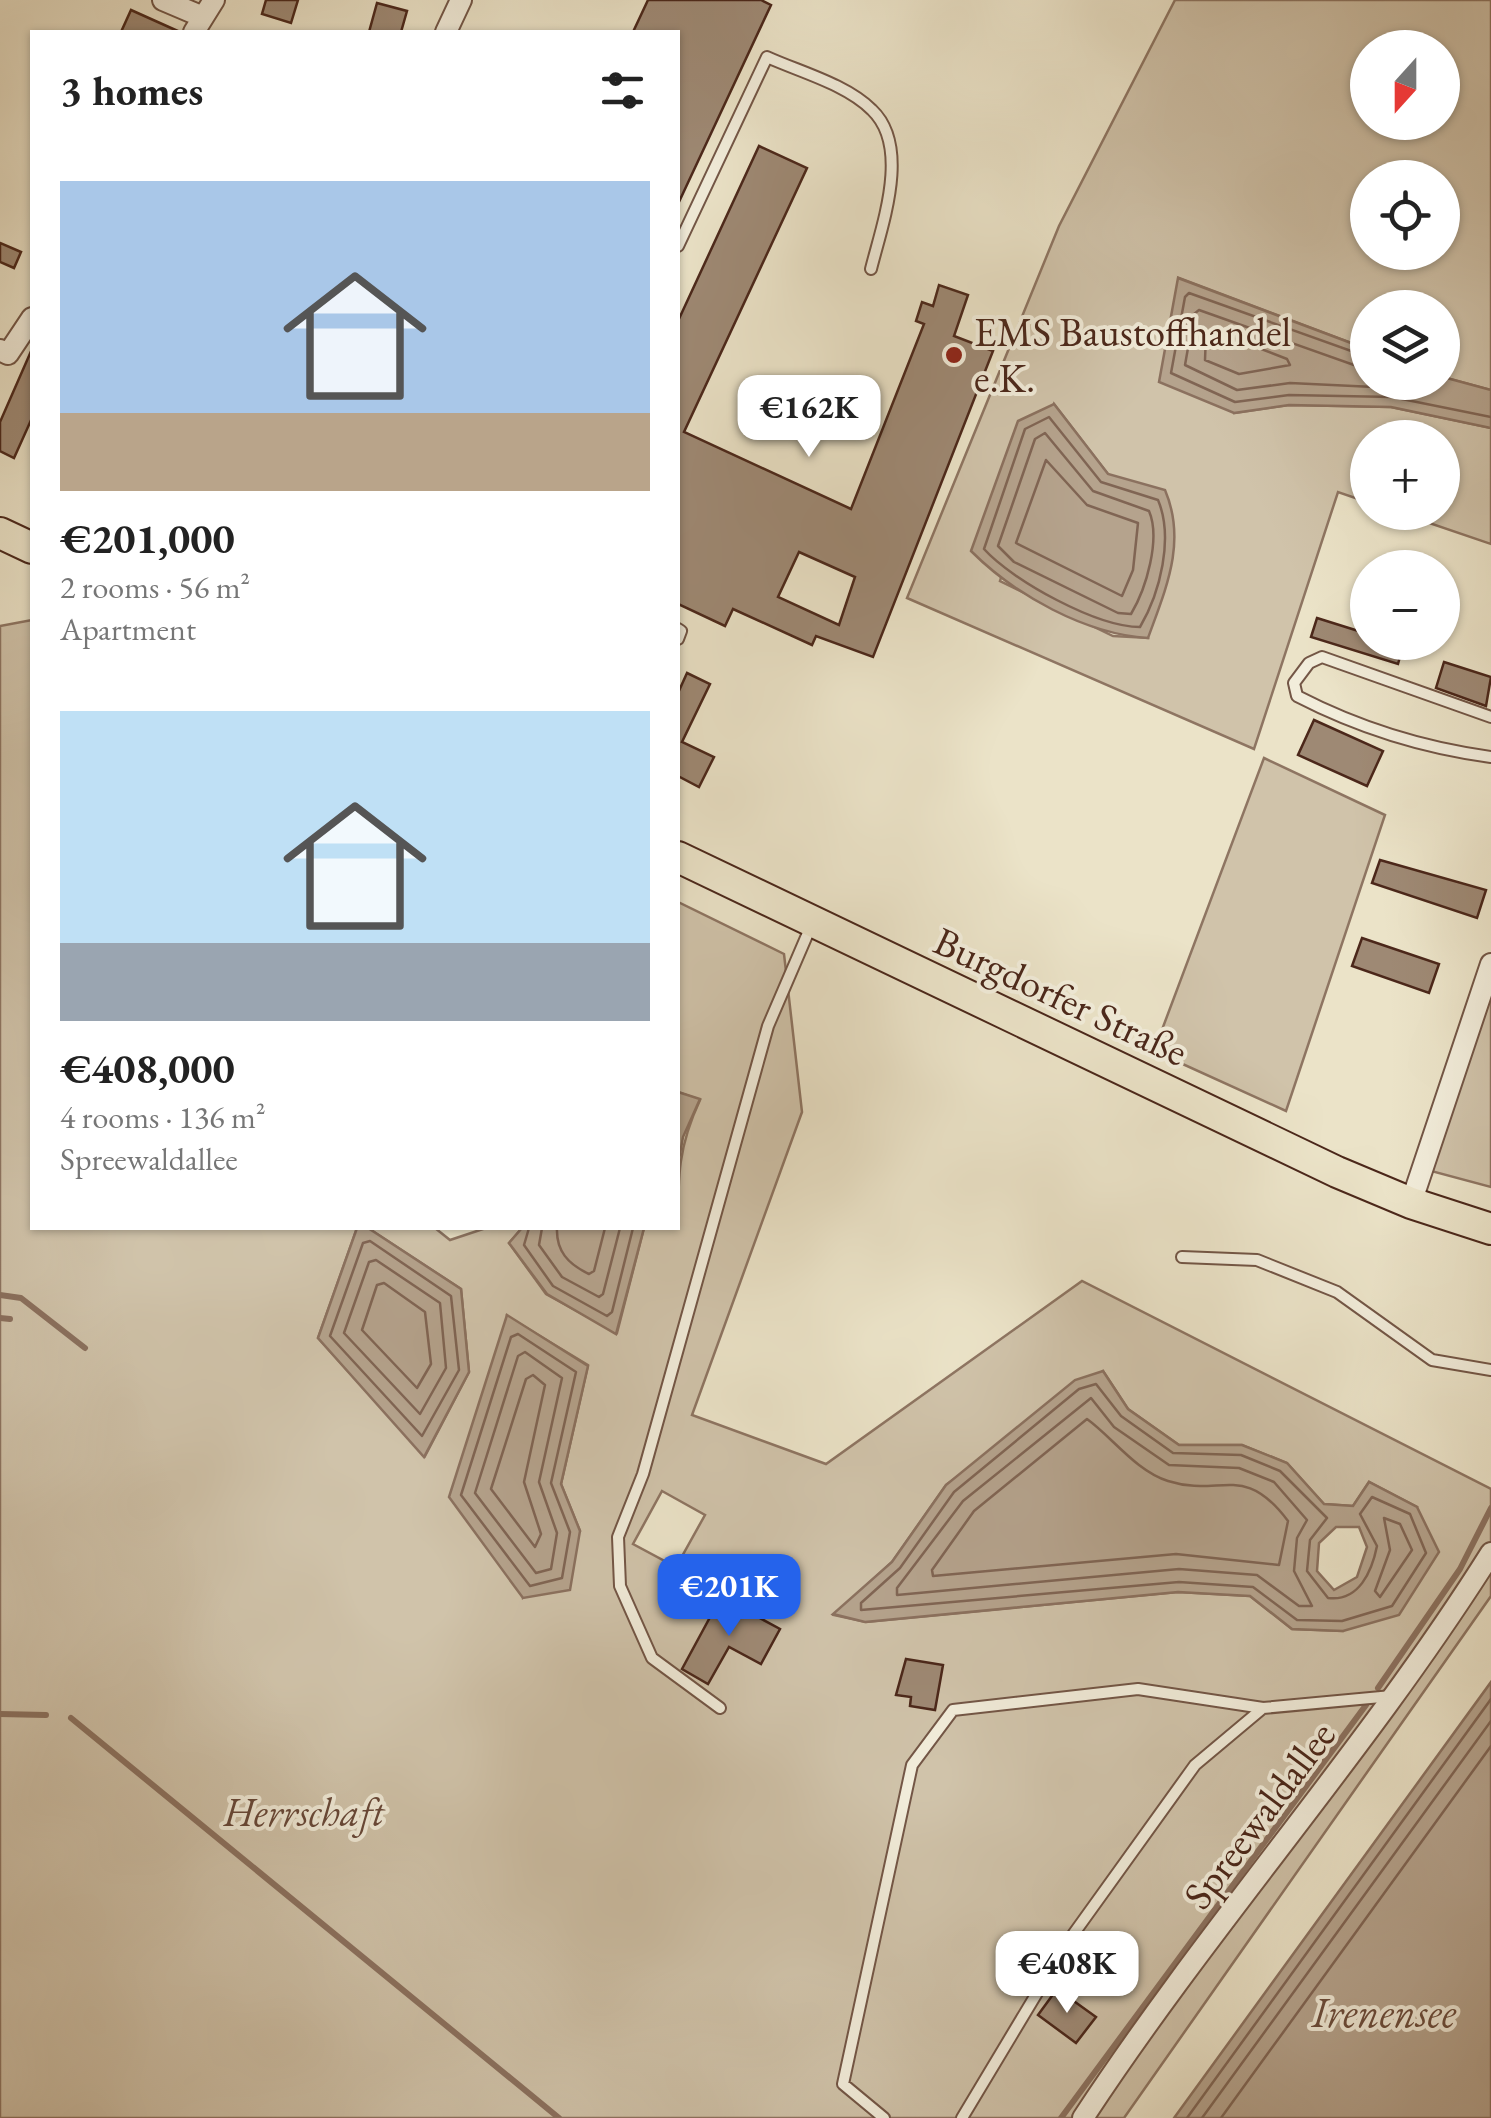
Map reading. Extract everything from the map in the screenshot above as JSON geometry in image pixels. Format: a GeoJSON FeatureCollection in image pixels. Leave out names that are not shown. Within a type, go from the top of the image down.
{"type":"FeatureCollection","features":[{"type":"Feature","properties":{"kind":"main road"},"geometry":{"type":"LineString","coordinates":[[0,532],[30,547]]}},
{"type":"Feature","properties":{"kind":"main road","name":"Burgdorfer Straße"},"geometry":{"type":"LineString","coordinates":[[680,858],[1411,1204],[1491,1228]]}},
{"type":"Feature","properties":{"kind":"street"},"geometry":{"type":"LineString","coordinates":[[164,0],[203,16]]}},
{"type":"Feature","properties":{"kind":"street"},"geometry":{"type":"LineString","coordinates":[[447,30],[461,0]]}},
{"type":"Feature","properties":{"kind":"street"},"geometry":{"type":"LineString","coordinates":[[0,350],[8,354],[30,321]]}},
{"type":"Feature","properties":{"kind":"street"},"geometry":{"type":"LineString","coordinates":[[1411,1204],[1491,964]]}},
{"type":"Feature","properties":{"kind":"street","name":"Spreewaldallee"},"geometry":{"type":"LineString","coordinates":[[1083,2118],[1143,2026],[1393,1696],[1491,1553]]}},
{"type":"Feature","properties":{"kind":"lane"},"geometry":{"type":"LineString","coordinates":[[680,242],[767,56],[846,93],[872,109],[882,124],[891,175],[872,269]]}},
{"type":"Feature","properties":{"kind":"lane"},"geometry":{"type":"LineString","coordinates":[[1491,717],[1322,656],[1309,663],[1294,683],[1296,696],[1321,709],[1438,750],[1491,757]]}},
{"type":"Feature","properties":{"kind":"lane"},"geometry":{"type":"LineString","coordinates":[[720,1708],[652,1658],[620,1586],[618,1537],[643,1474],[768,1026],[813,922]]}},
{"type":"Feature","properties":{"kind":"lane"},"geometry":{"type":"LineString","coordinates":[[1182,1257],[1257,1260],[1337,1292],[1432,1360],[1491,1370]]}},
{"type":"Feature","properties":{"kind":"lane"},"geometry":{"type":"LineString","coordinates":[[884,2118],[842,2084],[912,1765],[953,1710],[1138,1689],[1263,1708],[1393,1696]]}},
{"type":"Feature","properties":{"kind":"lane"},"geometry":{"type":"LineString","coordinates":[[962,2118],[1067,1943],[1195,1766],[1263,1708]]}},
{"type":"Feature","properties":{"kind":"green space"},"geometry":{"type":"Polygon","coordinates":[[[1175,0],[1491,0],[1491,390],[1460,382],[1460,290],[1350,290],[1350,343],[1179,278],[1234,413],[1289,405],[1391,407],[1453,420],[1350,420],[1350,496],[1338,492],[1254,749],[907,598],[1059,226],[1175,0]],[[1054,404],[1000,581],[1113,636],[1148,638],[1108,474],[1054,404]]]}},
{"type":"Feature","properties":{"kind":"green space"},"geometry":{"type":"Polygon","coordinates":[[[1460,421],[1491,428],[1491,544],[1450,530],[1460,530],[1460,421]]]}},
{"type":"Feature","properties":{"kind":"green space","name":"Herrschaft"},"geometry":{"type":"Polygon","coordinates":[[[30,620],[30,1230],[356,1230],[318,1338],[425,1456],[469,1372],[461,1289],[371,1230],[438,1230],[450,1240],[480,1230],[520,1230],[509,1243],[546,1294],[617,1333],[643,1230],[680,1230],[681,1162],[700,1100],[680,1093],[680,903],[784,954],[802,1112],[692,1415],[826,1464],[1082,1281],[1491,1489],[1491,1596],[1124,2118],[0,2118],[0,626],[30,620]],[[507,1316],[523,1597],[580,1531],[561,1484],[588,1365],[507,1316]],[[1103,1371],[946,1485],[892,1562],[834,1615],[866,1622],[1178,1592],[1250,1596],[1292,1629],[1343,1631],[1417,1507],[1369,1482],[1353,1506],[1324,1504],[1287,1463],[1242,1445],[1179,1445],[1128,1409],[1103,1371]],[[662,1491],[633,1544],[676,1567],[705,1515],[662,1491]]]}},
{"type":"Feature","properties":{"kind":"green space"},"geometry":{"type":"Polygon","coordinates":[[[1264,758],[1385,815],[1286,1111],[1154,1051],[1264,758]]]}},
{"type":"Feature","properties":{"kind":"green space"},"geometry":{"type":"Polygon","coordinates":[[[1491,995],[1491,1187],[1431,1171],[1491,995]]]}},
{"type":"Feature","properties":{"kind":"water"},"geometry":{"type":"Polygon","coordinates":[[[1178,278],[1350,343],[1350,400],[1460,400],[1460,382],[1491,390],[1491,428],[1391,407],[1289,405],[1234,413],[1159,382],[1178,278]]]}},
{"type":"Feature","properties":{"kind":"water"},"geometry":{"type":"Polygon","coordinates":[[[1054,404],[1108,474],[1165,490],[1174,528],[1172,565],[1148,638],[1100,629],[1052,610],[1008,583],[971,551],[1018,421],[1054,404]]]}},
{"type":"Feature","properties":{"kind":"water"},"geometry":{"type":"Polygon","coordinates":[[[680,1093],[700,1099],[680,1154],[680,1093]]]}},
{"type":"Feature","properties":{"kind":"water"},"geometry":{"type":"Polygon","coordinates":[[[356,1230],[371,1230],[461,1289],[469,1372],[424,1457],[318,1338],[356,1230]]]}},
{"type":"Feature","properties":{"kind":"water"},"geometry":{"type":"Polygon","coordinates":[[[520,1230],[643,1230],[616,1334],[547,1294],[509,1243],[520,1230]]]}},
{"type":"Feature","properties":{"kind":"water"},"geometry":{"type":"Polygon","coordinates":[[[507,1315],[588,1366],[561,1484],[580,1531],[570,1590],[523,1598],[449,1497],[507,1315]]]}},
{"type":"Feature","properties":{"kind":"water"},"geometry":{"type":"Polygon","coordinates":[[[1103,1371],[1128,1409],[1179,1445],[1242,1445],[1287,1463],[1324,1504],[1353,1506],[1369,1482],[1417,1507],[1439,1552],[1399,1615],[1343,1631],[1292,1629],[1250,1596],[1178,1592],[865,1622],[833,1614],[892,1562],[946,1485],[1075,1380],[1103,1371]],[[1336,1527],[1319,1543],[1317,1571],[1334,1590],[1357,1577],[1367,1547],[1359,1527],[1336,1527]]]}},
{"type":"Feature","properties":{"kind":"water","name":"Irenensee"},"geometry":{"type":"Polygon","coordinates":[[[1491,1682],[1491,2118],[1174,2118],[1491,1682]]]}},
{"type":"Feature","properties":{"kind":"building"},"geometry":{"type":"Polygon","coordinates":[[[266,0],[298,0],[291,23],[262,14],[266,0]]]}},
{"type":"Feature","properties":{"kind":"building"},"geometry":{"type":"Polygon","coordinates":[[[648,0],[761,0],[771,5],[680,200],[680,30],[634,30],[648,0]]]}},
{"type":"Feature","properties":{"kind":"building"},"geometry":{"type":"Polygon","coordinates":[[[377,3],[407,11],[402,30],[370,30],[377,3]]]}},
{"type":"Feature","properties":{"kind":"building"},"geometry":{"type":"Polygon","coordinates":[[[131,10],[176,30],[122,30],[131,10]]]}},
{"type":"Feature","properties":{"kind":"building"},"geometry":{"type":"Polygon","coordinates":[[[759,146],[807,168],[684,432],[851,509],[924,324],[916,321],[922,302],[933,306],[939,285],[968,295],[954,336],[993,351],[873,657],[816,636],[812,645],[733,609],[725,626],[680,605],[680,317],[759,146]],[[799,552],[778,597],[839,625],[855,577],[799,552]]]}},
{"type":"Feature","properties":{"kind":"building"},"geometry":{"type":"Polygon","coordinates":[[[0,243],[21,252],[14,268],[0,262],[0,243]]]}},
{"type":"Feature","properties":{"kind":"building"},"geometry":{"type":"Polygon","coordinates":[[[30,354],[30,422],[14,458],[0,451],[0,422],[30,354]]]}},
{"type":"Feature","properties":{"kind":"building"},"geometry":{"type":"Polygon","coordinates":[[[1317,618],[1350,628],[1350,649],[1311,637],[1317,618]]]}},
{"type":"Feature","properties":{"kind":"building"},"geometry":{"type":"Polygon","coordinates":[[[1444,662],[1491,677],[1486,706],[1436,688],[1444,662]]]}},
{"type":"Feature","properties":{"kind":"building"},"geometry":{"type":"Polygon","coordinates":[[[687,673],[710,684],[682,742],[714,757],[699,787],[680,777],[680,689],[687,673]]]}},
{"type":"Feature","properties":{"kind":"building"},"geometry":{"type":"Polygon","coordinates":[[[1314,720],[1383,751],[1367,786],[1298,755],[1314,720]]]}},
{"type":"Feature","properties":{"kind":"building"},"geometry":{"type":"Polygon","coordinates":[[[1380,860],[1486,890],[1477,918],[1372,883],[1380,860]]]}},
{"type":"Feature","properties":{"kind":"building"},"geometry":{"type":"Polygon","coordinates":[[[1362,938],[1439,964],[1429,993],[1352,966],[1362,938]]]}},
{"type":"Feature","properties":{"kind":"building"},"geometry":{"type":"Polygon","coordinates":[[[721,1597],[780,1629],[761,1664],[729,1647],[708,1684],[682,1669],[721,1597]]]}},
{"type":"Feature","properties":{"kind":"building"},"geometry":{"type":"Polygon","coordinates":[[[906,1659],[943,1665],[935,1710],[910,1706],[911,1697],[896,1695],[906,1659]]]}},
{"type":"Feature","properties":{"kind":"building"},"geometry":{"type":"Polygon","coordinates":[[[1057,1989],[1096,2017],[1076,2043],[1038,2015],[1057,1989]]]}},
{"type":"Feature","properties":{"kind":"waterway"},"geometry":{"type":"LineString","coordinates":[[0,1295],[21,1298],[85,1348]]}},
{"type":"Feature","properties":{"kind":"waterway"},"geometry":{"type":"LineString","coordinates":[[0,1318],[10,1319]]}},
{"type":"Feature","properties":{"kind":"waterway"},"geometry":{"type":"LineString","coordinates":[[1378,1688],[1460,1569],[1491,1508]]}},
{"type":"Feature","properties":{"kind":"waterway"},"geometry":{"type":"LineString","coordinates":[[1061,2118],[1366,1705]]}},
{"type":"Feature","properties":{"kind":"waterway"},"geometry":{"type":"LineString","coordinates":[[0,1714],[46,1715]]}},
{"type":"Feature","properties":{"kind":"waterway"},"geometry":{"type":"LineString","coordinates":[[71,1718],[559,2118]]}},
{"type":"Feature","properties":{"kind":"place","name":"EMS Baustoffhandel e.K."},"geometry":{"type":"Point","coordinates":[954,355]}}]}
